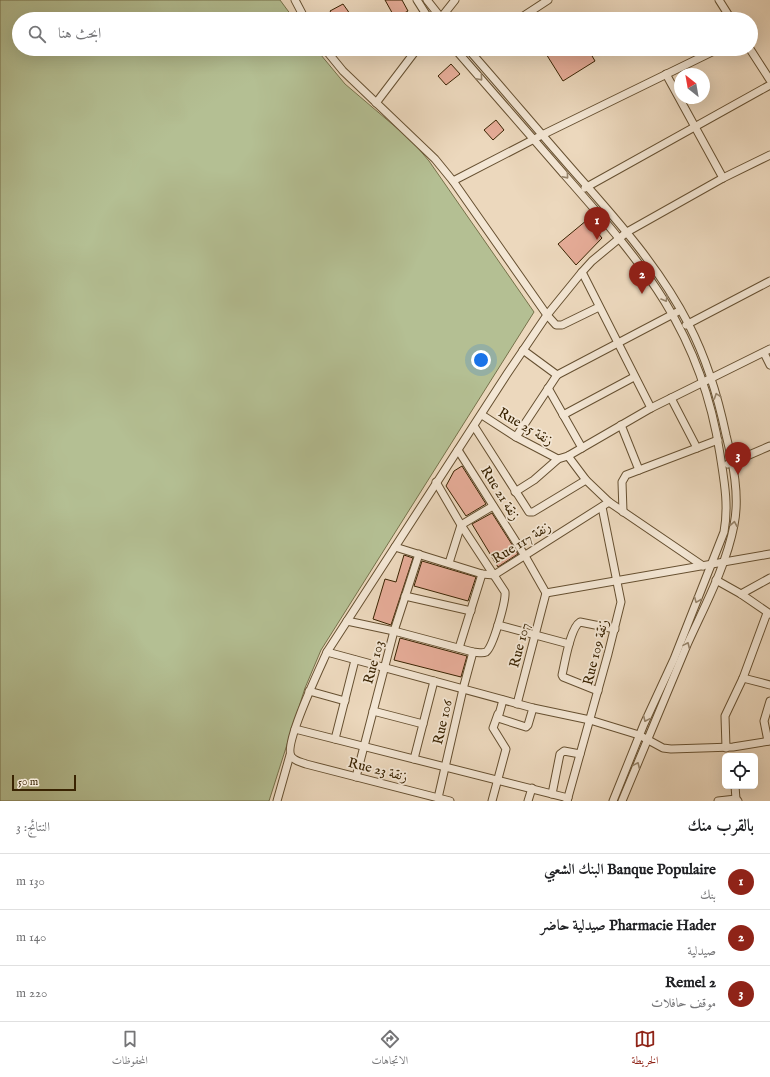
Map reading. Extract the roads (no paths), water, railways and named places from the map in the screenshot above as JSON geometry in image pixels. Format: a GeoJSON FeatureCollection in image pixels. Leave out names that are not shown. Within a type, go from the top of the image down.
{"type":"FeatureCollection","features":[{"type":"Feature","properties":{"kind":"street"},"geometry":{"type":"LineString","coordinates":[[295,0],[301,12]]}},
{"type":"Feature","properties":{"kind":"street"},"geometry":{"type":"LineString","coordinates":[[417,0],[425,12]]}},
{"type":"Feature","properties":{"kind":"street"},"geometry":{"type":"LineString","coordinates":[[427,0],[436,12]]}},
{"type":"Feature","properties":{"kind":"street"},"geometry":{"type":"LineString","coordinates":[[446,12],[455,0]]}},
{"type":"Feature","properties":{"kind":"street"},"geometry":{"type":"LineString","coordinates":[[530,12],[548,0]]}},
{"type":"Feature","properties":{"kind":"street"},"geometry":{"type":"LineString","coordinates":[[719,0],[727,12]]}},
{"type":"Feature","properties":{"kind":"street"},"geometry":{"type":"LineString","coordinates":[[331,56],[343,71],[422,145],[453,181],[547,315],[558,326],[599,307]]}},
{"type":"Feature","properties":{"kind":"street"},"geometry":{"type":"LineString","coordinates":[[376,103],[412,56]]}},
{"type":"Feature","properties":{"kind":"street"},"geometry":{"type":"LineString","coordinates":[[475,56],[627,232],[689,324],[712,378],[720,403],[735,483],[736,514],[730,540],[716,580],[622,801]]}},
{"type":"Feature","properties":{"kind":"street"},"geometry":{"type":"LineString","coordinates":[[453,181],[542,135],[703,56]]}},
{"type":"Feature","properties":{"kind":"street"},"geometry":{"type":"LineString","coordinates":[[755,56],[770,80]]}},
{"type":"Feature","properties":{"kind":"street"},"geometry":{"type":"LineString","coordinates":[[462,57],[620,238],[658,289],[681,328],[711,405],[722,465],[726,501],[726,521],[674,659],[639,736],[613,801]]}},
{"type":"Feature","properties":{"kind":"street"},"geometry":{"type":"LineString","coordinates":[[666,74],[723,178]]}},
{"type":"Feature","properties":{"kind":"street"},"geometry":{"type":"LineString","coordinates":[[579,191],[770,85]]}},
{"type":"Feature","properties":{"kind":"street"},"geometry":{"type":"LineString","coordinates":[[277,801],[290,755],[295,729],[309,691],[327,652],[436,482],[482,415],[547,315],[582,272],[627,232],[723,178],[770,155]]}},
{"type":"Feature","properties":{"kind":"street"},"geometry":{"type":"LineString","coordinates":[[582,272],[651,408]]}},
{"type":"Feature","properties":{"kind":"street"},"geometry":{"type":"LineString","coordinates":[[681,328],[770,281]]}},
{"type":"Feature","properties":{"kind":"street"},"geometry":{"type":"LineString","coordinates":[[516,436],[556,375],[681,310]]}},
{"type":"Feature","properties":{"kind":"street"},"geometry":{"type":"LineString","coordinates":[[523,350],[556,375]]}},
{"type":"Feature","properties":{"kind":"street"},"geometry":{"type":"LineString","coordinates":[[515,492],[534,480],[558,459],[568,456],[651,408],[703,382],[767,351],[770,365]]}},
{"type":"Feature","properties":{"kind":"street"},"geometry":{"type":"LineString","coordinates":[[563,414],[634,377]]}},
{"type":"Feature","properties":{"kind":"street"},"geometry":{"type":"LineString","coordinates":[[548,388],[582,448]]}},
{"type":"Feature","properties":{"kind":"street"},"geometry":{"type":"LineString","coordinates":[[671,398],[697,448]]}},
{"type":"Feature","properties":{"kind":"street","name":"Rue 25 زنقة"},"geometry":{"type":"LineString","coordinates":[[482,415],[558,459]]}},
{"type":"Feature","properties":{"kind":"street"},"geometry":{"type":"LineString","coordinates":[[474,426],[515,492],[530,512],[586,480]]}},
{"type":"Feature","properties":{"kind":"street"},"geometry":{"type":"LineString","coordinates":[[621,426],[639,470]]}},
{"type":"Feature","properties":{"kind":"street"},"geometry":{"type":"LineString","coordinates":[[623,512],[622,480],[626,475],[718,440]]}},
{"type":"Feature","properties":{"kind":"street"},"geometry":{"type":"LineString","coordinates":[[722,465],[731,463],[770,446]]}},
{"type":"Feature","properties":{"kind":"street","name":"Rue 21 زنقة"},"geometry":{"type":"LineString","coordinates":[[458,450],[525,556],[546,593]]}},
{"type":"Feature","properties":{"kind":"street"},"geometry":{"type":"LineString","coordinates":[[568,456],[586,480],[609,502],[703,566]]}},
{"type":"Feature","properties":{"kind":"street"},"geometry":{"type":"LineString","coordinates":[[347,622],[394,631],[473,652],[483,653],[488,650],[498,625],[505,595],[503,588],[461,525],[436,482]]}},
{"type":"Feature","properties":{"kind":"street","name":"Rue 117 زنقة"},"geometry":{"type":"LineString","coordinates":[[395,547],[482,574],[494,575],[609,502]]}},
{"type":"Feature","properties":{"kind":"street"},"geometry":{"type":"LineString","coordinates":[[448,563],[461,525],[493,506]]}},
{"type":"Feature","properties":{"kind":"street","name":"Rue 109 زنقة"},"geometry":{"type":"LineString","coordinates":[[567,799],[615,629],[621,602],[602,507]]}},
{"type":"Feature","properties":{"kind":"street","name":"Rue 103"},"geometry":{"type":"LineString","coordinates":[[356,778],[394,631],[419,554]]}},
{"type":"Feature","properties":{"kind":"street"},"geometry":{"type":"LineString","coordinates":[[546,593],[617,579],[770,554]]}},
{"type":"Feature","properties":{"kind":"street"},"geometry":{"type":"LineString","coordinates":[[459,648],[482,574]]}},
{"type":"Feature","properties":{"kind":"street"},"geometry":{"type":"LineString","coordinates":[[741,594],[770,578]]}},
{"type":"Feature","properties":{"kind":"street"},"geometry":{"type":"LineString","coordinates":[[716,580],[741,594],[769,614],[726,716],[729,747],[732,753]]}},
{"type":"Feature","properties":{"kind":"street","name":"Rue 107"},"geometry":{"type":"LineString","coordinates":[[517,704],[546,593]]}},
{"type":"Feature","properties":{"kind":"street"},"geometry":{"type":"LineString","coordinates":[[405,596],[470,611]]}},
{"type":"Feature","properties":{"kind":"street"},"geometry":{"type":"LineString","coordinates":[[598,691],[562,675],[569,644],[575,626],[580,622],[615,629]]}},
{"type":"Feature","properties":{"kind":"street"},"geometry":{"type":"LineString","coordinates":[[498,625],[569,644]]}},
{"type":"Feature","properties":{"kind":"street"},"geometry":{"type":"LineString","coordinates":[[327,652],[517,704],[590,720],[639,736],[671,749],[729,747],[769,741],[764,716],[770,701]]}},
{"type":"Feature","properties":{"kind":"street","name":"Rue 106"},"geometry":{"type":"LineString","coordinates":[[438,798],[473,652]]}},
{"type":"Feature","properties":{"kind":"street"},"geometry":{"type":"LineString","coordinates":[[335,739],[355,660]]}},
{"type":"Feature","properties":{"kind":"street"},"geometry":{"type":"LineString","coordinates":[[743,678],[770,685]]}},
{"type":"Feature","properties":{"kind":"street"},"geometry":{"type":"LineString","coordinates":[[414,759],[434,681]]}},
{"type":"Feature","properties":{"kind":"street"},"geometry":{"type":"LineString","coordinates":[[309,691],[345,701]]}},
{"type":"Feature","properties":{"kind":"street"},"geometry":{"type":"LineString","coordinates":[[492,801],[506,749],[493,728],[503,700]]}},
{"type":"Feature","properties":{"kind":"street"},"geometry":{"type":"LineString","coordinates":[[498,714],[498,718],[501,720],[526,727],[533,708]]}},
{"type":"Feature","properties":{"kind":"street"},"geometry":{"type":"LineString","coordinates":[[373,711],[423,724]]}},
{"type":"Feature","properties":{"kind":"street"},"geometry":{"type":"LineString","coordinates":[[295,729],[532,788],[567,799]]}},
{"type":"Feature","properties":{"kind":"street"},"geometry":{"type":"LineString","coordinates":[[552,794],[560,754],[564,751],[580,754]]}},
{"type":"Feature","properties":{"kind":"street","name":"Rue 23 زنقة"},"geometry":{"type":"LineString","coordinates":[[290,755],[294,760],[299,762],[356,778],[450,801]]}},
{"type":"Feature","properties":{"kind":"street"},"geometry":{"type":"LineString","coordinates":[[528,801],[532,788]]}},
{"type":"Feature","properties":{"kind":"street"},"geometry":{"type":"LineString","coordinates":[[718,801],[737,800],[735,789]]}},
{"type":"Feature","properties":{"kind":"place","name":"Banque Populaire البنك الشعبي"},"geometry":{"type":"Point","coordinates":[597,240]}},
{"type":"Feature","properties":{"kind":"place","name":"Pharmacie Hader صيدلية حاضر"},"geometry":{"type":"Point","coordinates":[642,294]}},
{"type":"Feature","properties":{"kind":"place","name":"Remel 2"},"geometry":{"type":"Point","coordinates":[738,475]}}]}
